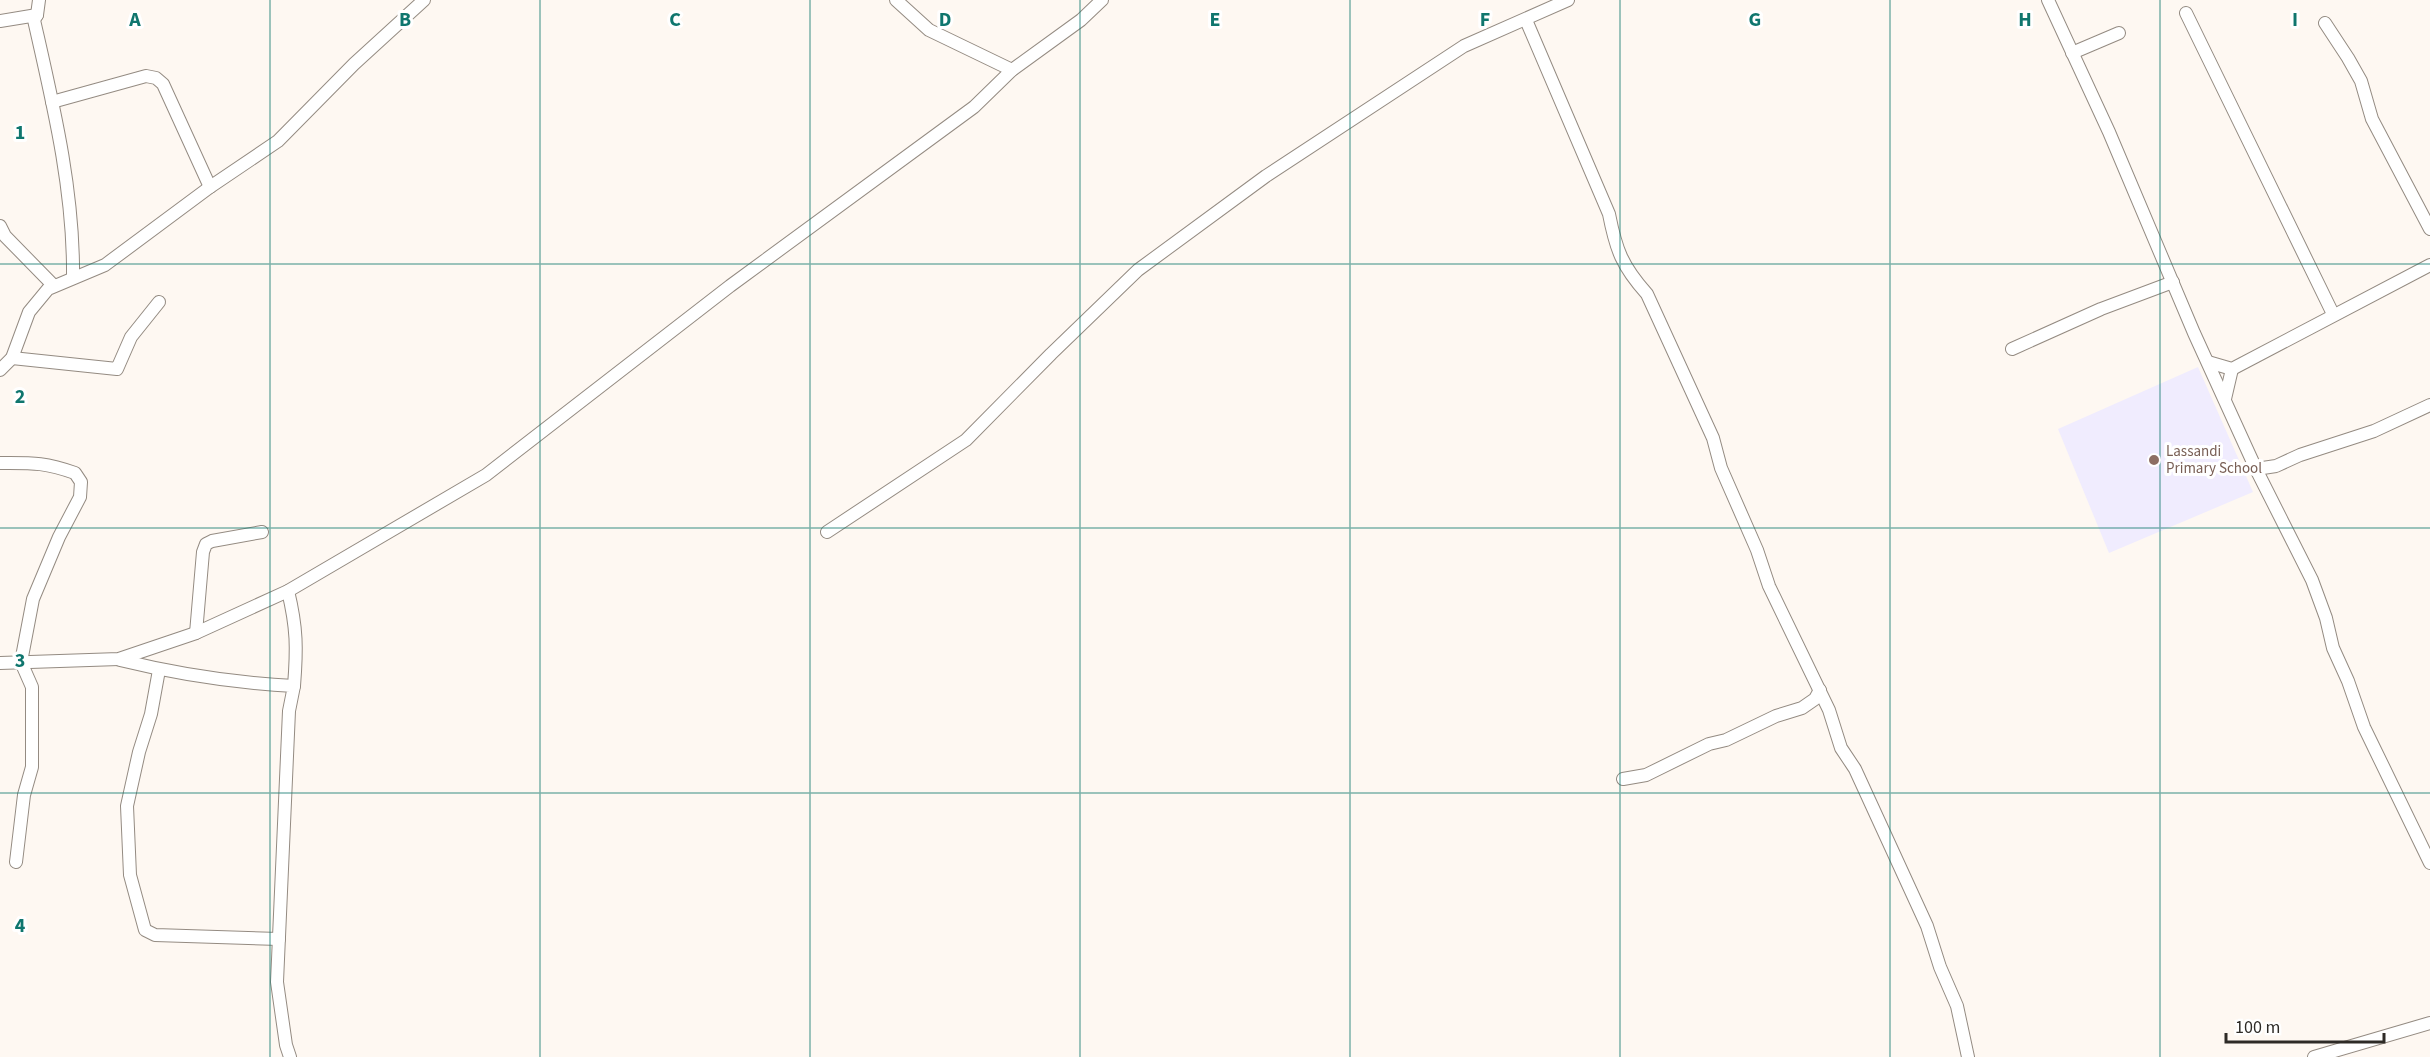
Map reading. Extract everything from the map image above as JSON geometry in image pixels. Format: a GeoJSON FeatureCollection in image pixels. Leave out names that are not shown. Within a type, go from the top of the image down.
{"type":"FeatureCollection","features":[{"type":"Feature","properties":{"kind":"street"},"geometry":{"type":"LineString","coordinates":[[39,0],[34,20],[52,102],[73,233],[73,277]]}},
{"type":"Feature","properties":{"kind":"street"},"geometry":{"type":"LineString","coordinates":[[0,370],[12,357],[29,312],[48,289],[105,265],[210,187],[278,141],[354,64],[424,0]]}},
{"type":"Feature","properties":{"kind":"street"},"geometry":{"type":"LineString","coordinates":[[896,0],[929,30],[1012,70]]}},
{"type":"Feature","properties":{"kind":"street"},"geometry":{"type":"LineString","coordinates":[[119,659],[196,633],[288,591],[486,475],[730,286],[974,107],[1012,70],[1081,20],[1102,0]]}},
{"type":"Feature","properties":{"kind":"street"},"geometry":{"type":"LineString","coordinates":[[826,532],[966,440],[1050,354],[1138,270],[1266,176],[1464,46],[1568,0]]}},
{"type":"Feature","properties":{"kind":"street"},"geometry":{"type":"LineString","coordinates":[[2048,0],[2256,469],[2312,580],[2326,618],[2333,648],[2348,681],[2364,727],[2430,863]]}},
{"type":"Feature","properties":{"kind":"street"},"geometry":{"type":"LineString","coordinates":[[2186,13],[2333,314]]}},
{"type":"Feature","properties":{"kind":"street"},"geometry":{"type":"LineString","coordinates":[[0,21],[37,15]]}},
{"type":"Feature","properties":{"kind":"street"},"geometry":{"type":"LineString","coordinates":[[1526,20],[1609,214],[1615,247],[1633,278],[1647,294],[1713,438],[1721,468],[1757,550],[1769,586],[1820,690],[1841,748],[1855,768],[1927,926],[1940,967],[1957,1006],[1968,1057]]}},
{"type":"Feature","properties":{"kind":"street"},"geometry":{"type":"LineString","coordinates":[[2325,23],[2349,58],[2361,81],[2372,119],[2430,229]]}},
{"type":"Feature","properties":{"kind":"street"},"geometry":{"type":"LineString","coordinates":[[2072,53],[2119,33]]}},
{"type":"Feature","properties":{"kind":"street"},"geometry":{"type":"LineString","coordinates":[[52,102],[146,76],[156,78],[163,84],[210,187]]}},
{"type":"Feature","properties":{"kind":"street"},"geometry":{"type":"LineString","coordinates":[[0,226],[5,236],[54,286]]}},
{"type":"Feature","properties":{"kind":"street"},"geometry":{"type":"LineString","coordinates":[[2208,362],[2232,369],[2333,314],[2430,266]]}},
{"type":"Feature","properties":{"kind":"street"},"geometry":{"type":"LineString","coordinates":[[2012,349],[2101,309],[2173,282]]}},
{"type":"Feature","properties":{"kind":"street"},"geometry":{"type":"LineString","coordinates":[[12,357],[117,369],[131,337],[159,302]]}},
{"type":"Feature","properties":{"kind":"street"},"geometry":{"type":"LineString","coordinates":[[2225,399],[2232,369]]}},
{"type":"Feature","properties":{"kind":"street"},"geometry":{"type":"LineString","coordinates":[[2256,469],[2276,466],[2300,455],[2374,431],[2430,405]]}},
{"type":"Feature","properties":{"kind":"street"},"geometry":{"type":"LineString","coordinates":[[0,463],[50,464],[75,473],[81,482],[80,497],[58,537],[33,599],[21,662],[32,687],[32,756],[16,862]]}},
{"type":"Feature","properties":{"kind":"street"},"geometry":{"type":"LineString","coordinates":[[196,633],[203,552],[206,544],[262,532]]}},
{"type":"Feature","properties":{"kind":"street"},"geometry":{"type":"LineString","coordinates":[[288,591],[296,624],[294,686],[289,711],[277,982],[286,1046],[290,1057]]}},
{"type":"Feature","properties":{"kind":"street"},"geometry":{"type":"LineString","coordinates":[[0,663],[119,659],[159,669],[248,684],[294,686]]}},
{"type":"Feature","properties":{"kind":"street"},"geometry":{"type":"LineString","coordinates":[[159,669],[151,714],[136,763],[127,807],[130,875],[145,930],[156,935],[279,939]]}},
{"type":"Feature","properties":{"kind":"street"},"geometry":{"type":"LineString","coordinates":[[1623,779],[1646,775],[1709,744],[1726,740],[1776,716],[1802,708],[1815,699],[1820,690]]}},
{"type":"Feature","properties":{"kind":"street"},"geometry":{"type":"LineString","coordinates":[[2314,1057],[2430,1023]]}},
{"type":"Feature","properties":{"kind":"shaded area","name":"Lassandi Primary School"},"geometry":{"type":"Polygon","coordinates":[[[2198,367],[2253,492],[2109,553],[2058,429],[2198,367]]]}},
{"type":"Feature","properties":{"kind":"place","name":"Lassandi Primary School"},"geometry":{"type":"Point","coordinates":[2154,460]}}]}
